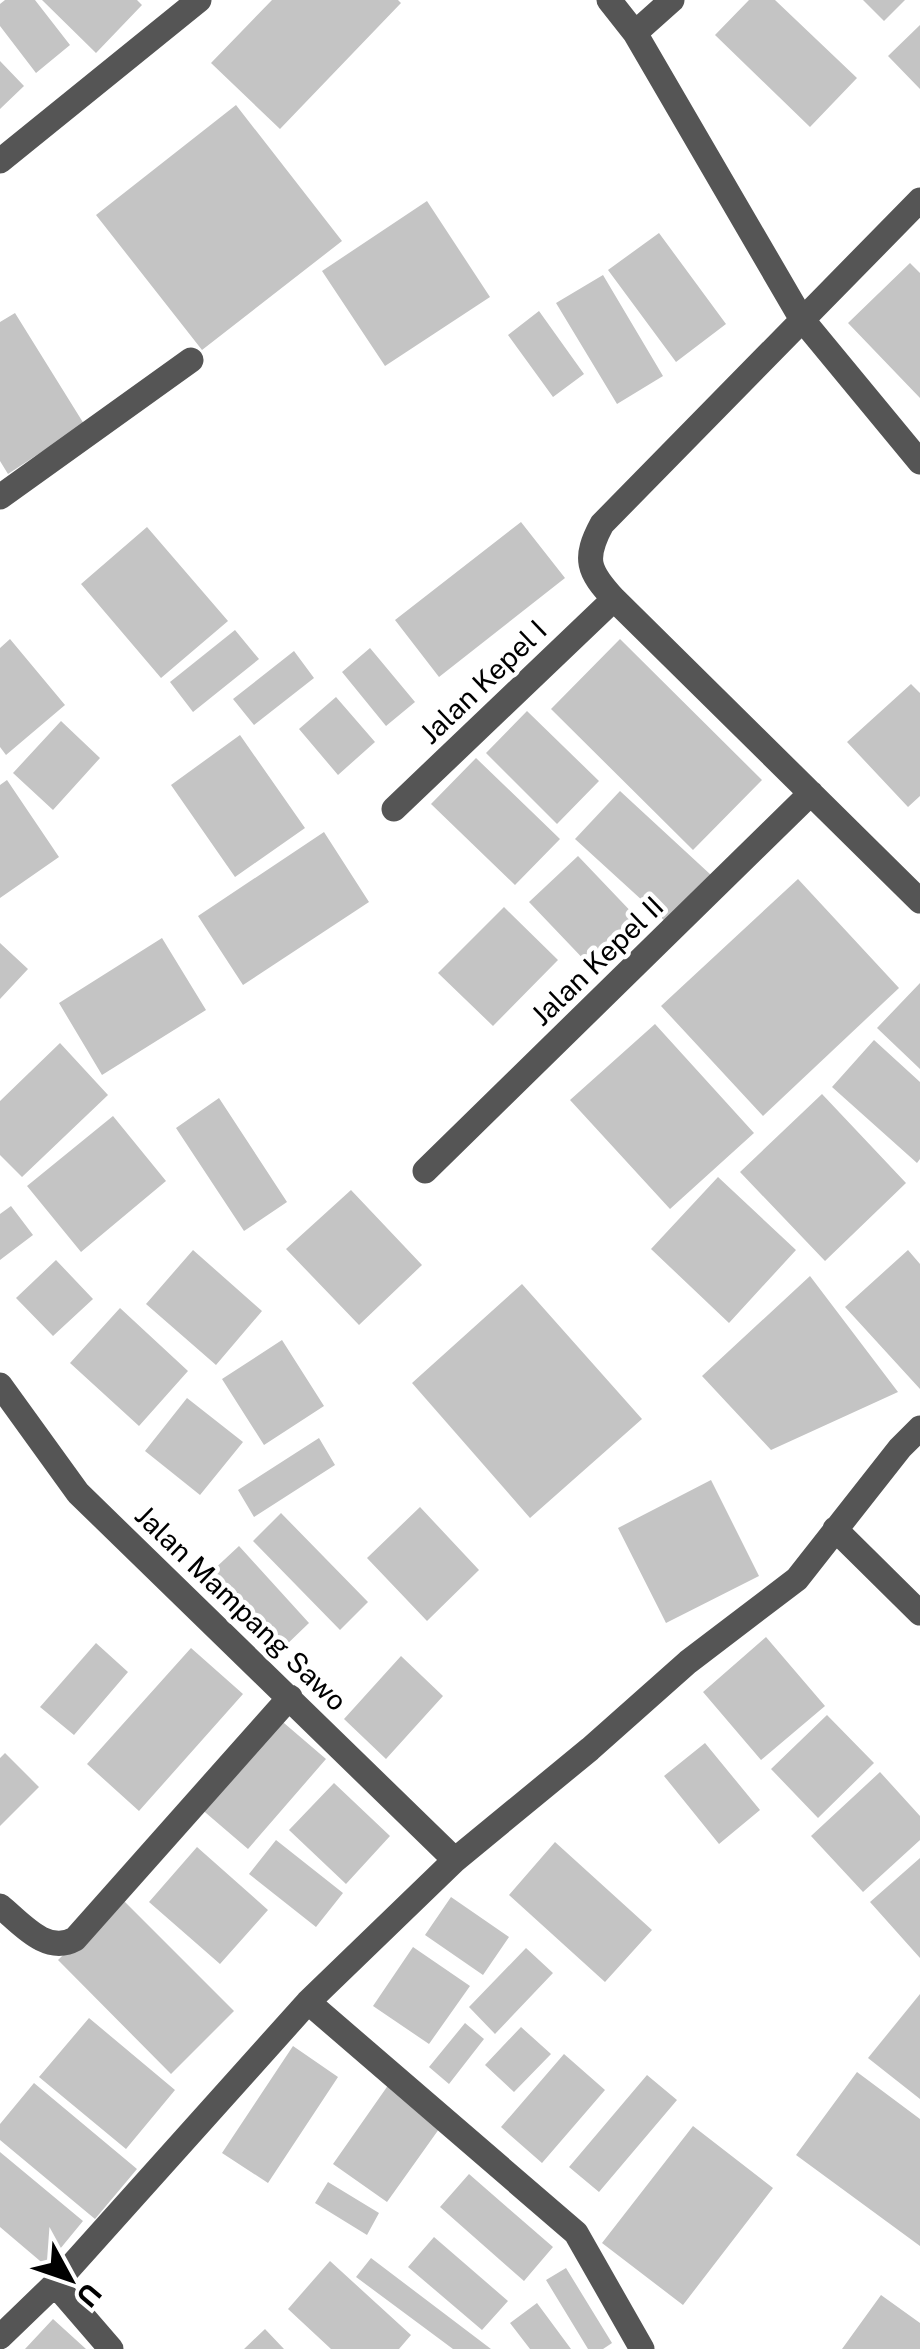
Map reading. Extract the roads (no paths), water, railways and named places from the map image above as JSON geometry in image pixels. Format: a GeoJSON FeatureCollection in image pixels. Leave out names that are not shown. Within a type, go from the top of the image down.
{"type":"FeatureCollection","features":[{"type":"Feature","properties":{"kind":"street"},"geometry":{"type":"LineString","coordinates":[[0,161],[199,0]]}},
{"type":"Feature","properties":{"kind":"street"},"geometry":{"type":"LineString","coordinates":[[609,0],[635,34],[801,318],[920,462]]}},
{"type":"Feature","properties":{"kind":"street"},"geometry":{"type":"LineString","coordinates":[[635,34],[672,0]]}},
{"type":"Feature","properties":{"kind":"street"},"geometry":{"type":"LineString","coordinates":[[920,200],[602,524],[591,544],[590,564],[595,578],[614,599],[920,902]]}},
{"type":"Feature","properties":{"kind":"street"},"geometry":{"type":"LineString","coordinates":[[0,497],[190,360]]}},
{"type":"Feature","properties":{"kind":"street","name":"Jalan Kepel I"},"geometry":{"type":"LineString","coordinates":[[394,809],[614,599]]}},
{"type":"Feature","properties":{"kind":"street","name":"Jalan Kepel II"},"geometry":{"type":"LineString","coordinates":[[424,1172],[811,793]]}},
{"type":"Feature","properties":{"kind":"street","name":"Jalan Mampang Sawo"},"geometry":{"type":"LineString","coordinates":[[0,1386],[78,1493],[456,1860]]}},
{"type":"Feature","properties":{"kind":"street"},"geometry":{"type":"LineString","coordinates":[[0,2337],[55,2284],[308,2002],[456,1860],[688,1662],[797,1578],[920,1428]]}},
{"type":"Feature","properties":{"kind":"street"},"geometry":{"type":"LineString","coordinates":[[835,1529],[920,1612]]}},
{"type":"Feature","properties":{"kind":"street"},"geometry":{"type":"LineString","coordinates":[[0,1906],[47,1943],[58,1945],[75,1939],[290,1697]]}},
{"type":"Feature","properties":{"kind":"street"},"geometry":{"type":"LineString","coordinates":[[308,2002],[576,2232],[642,2349]]}},
{"type":"Feature","properties":{"kind":"street"},"geometry":{"type":"LineString","coordinates":[[55,2284],[111,2349]]}}]}
